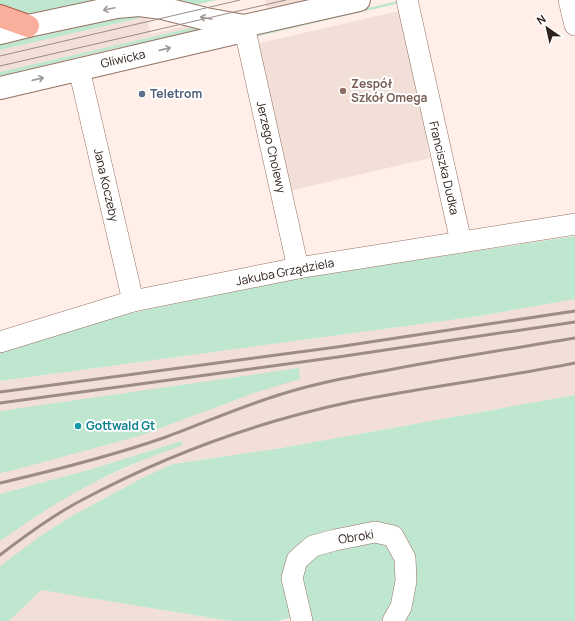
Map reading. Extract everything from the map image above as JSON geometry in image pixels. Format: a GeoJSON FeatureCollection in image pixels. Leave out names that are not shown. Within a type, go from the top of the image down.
{"type":"FeatureCollection","features":[{"type":"Feature","properties":{"kind":"main road"},"geometry":{"type":"LineString","coordinates":[[0,16],[28,26]]}},
{"type":"Feature","properties":{"kind":"street","name":"Gliwicka"},"geometry":{"type":"LineString","coordinates":[[0,33],[117,7],[139,5],[162,8],[206,19],[244,26],[359,0]]}},
{"type":"Feature","properties":{"kind":"street","name":"Franciszka Dudka"},"geometry":{"type":"LineString","coordinates":[[407,0],[461,242]]}},
{"type":"Feature","properties":{"kind":"street"},"geometry":{"type":"LineString","coordinates":[[569,0],[575,25]]}},
{"type":"Feature","properties":{"kind":"street","name":"Gliwicka"},"geometry":{"type":"LineString","coordinates":[[0,88],[235,33],[244,26]]}},
{"type":"Feature","properties":{"kind":"street","name":"Jerzego Cholewy"},"geometry":{"type":"LineString","coordinates":[[244,26],[298,268]]}},
{"type":"Feature","properties":{"kind":"street","name":"Jana Koczeby"},"geometry":{"type":"LineString","coordinates":[[79,69],[133,301]]}},
{"type":"Feature","properties":{"kind":"street","name":"Jakuba Grządziela"},"geometry":{"type":"LineString","coordinates":[[0,342],[133,301],[298,268],[575,224]]}},
{"type":"Feature","properties":{"kind":"street","name":"Obroki"},"geometry":{"type":"LineString","coordinates":[[302,621],[292,578],[297,560],[313,546],[374,532],[394,536],[405,558],[406,581],[401,607],[393,621]]}},
{"type":"Feature","properties":{"kind":"shaded area"},"geometry":{"type":"Polygon","coordinates":[[[265,0],[309,0],[267,9],[265,0]]]}},
{"type":"Feature","properties":{"kind":"shaded area","name":"Zespół Szkół Omega"},"geometry":{"type":"Polygon","coordinates":[[[403,10],[430,137],[426,141],[430,158],[289,191],[256,44],[403,10]]]}},
{"type":"Feature","properties":{"kind":"shaded area"},"geometry":{"type":"Polygon","coordinates":[[[149,16],[154,17],[147,19],[151,34],[189,25],[195,27],[0,72],[0,50],[149,16]]]}},
{"type":"Feature","properties":{"kind":"shaded area"},"geometry":{"type":"Polygon","coordinates":[[[575,299],[575,395],[281,448],[173,464],[146,476],[70,517],[0,566],[0,541],[24,523],[59,501],[94,482],[183,444],[181,441],[92,469],[0,494],[0,381],[480,316],[575,299]]]}},
{"type":"Feature","properties":{"kind":"shaded area"},"geometry":{"type":"Polygon","coordinates":[[[41,590],[230,621],[9,621],[41,590]]]}},
{"type":"Feature","properties":{"kind":"green space"},"geometry":{"type":"Polygon","coordinates":[[[0,0],[107,0],[39,14],[12,14],[0,9],[0,0]]]}},
{"type":"Feature","properties":{"kind":"green space"},"geometry":{"type":"Polygon","coordinates":[[[171,0],[217,0],[191,6],[171,0]]]}},
{"type":"Feature","properties":{"kind":"green space"},"geometry":{"type":"Polygon","coordinates":[[[398,1],[400,3],[255,37],[257,33],[398,1]]]}},
{"type":"Feature","properties":{"kind":"green space"},"geometry":{"type":"Polygon","coordinates":[[[123,15],[149,16],[0,50],[0,42],[123,15]]]}},
{"type":"Feature","properties":{"kind":"green space"},"geometry":{"type":"Polygon","coordinates":[[[195,27],[199,28],[200,31],[164,41],[121,47],[0,76],[0,72],[195,27]]]}},
{"type":"Feature","properties":{"kind":"green space"},"geometry":{"type":"Polygon","coordinates":[[[575,236],[575,299],[480,316],[0,381],[0,349],[136,312],[299,278],[575,236]]]}},
{"type":"Feature","properties":{"kind":"green space"},"geometry":{"type":"Polygon","coordinates":[[[299,368],[300,379],[254,393],[139,436],[0,473],[0,411],[299,368]]]}},
{"type":"Feature","properties":{"kind":"green space"},"geometry":{"type":"Polygon","coordinates":[[[575,395],[575,621],[308,621],[306,614],[278,621],[230,621],[41,590],[9,621],[0,621],[0,566],[39,537],[70,517],[146,476],[173,464],[281,448],[575,395]]]}},
{"type":"Feature","properties":{"kind":"green space"},"geometry":{"type":"Polygon","coordinates":[[[181,441],[183,445],[126,467],[81,490],[45,510],[0,541],[0,494],[92,469],[181,441]]]}},
{"type":"Feature","properties":{"kind":"tram line"},"geometry":{"type":"LineString","coordinates":[[0,56],[240,0]]}},
{"type":"Feature","properties":{"kind":"tram line"},"geometry":{"type":"LineString","coordinates":[[0,66],[286,0]]}},
{"type":"Feature","properties":{"kind":"railway"},"geometry":{"type":"LineString","coordinates":[[0,392],[337,347],[575,311]]}},
{"type":"Feature","properties":{"kind":"railway"},"geometry":{"type":"LineString","coordinates":[[0,403],[338,357],[575,322]]}},
{"type":"Feature","properties":{"kind":"railway"},"geometry":{"type":"LineString","coordinates":[[0,483],[63,468],[125,450],[166,437],[252,404],[311,386],[355,376],[575,338]]}},
{"type":"Feature","properties":{"kind":"railway"},"geometry":{"type":"LineString","coordinates":[[0,555],[50,519],[82,500],[179,454],[246,430],[281,419],[350,402],[575,363]]}},
{"type":"Feature","properties":{"kind":"place","name":"Zespół Szkół Omega"},"geometry":{"type":"Point","coordinates":[343,91]}},
{"type":"Feature","properties":{"kind":"place","name":"Teletrom"},"geometry":{"type":"Point","coordinates":[142,94]}},
{"type":"Feature","properties":{"kind":"place","name":"Gottwald Gt"},"geometry":{"type":"Point","coordinates":[78,426]}}]}
